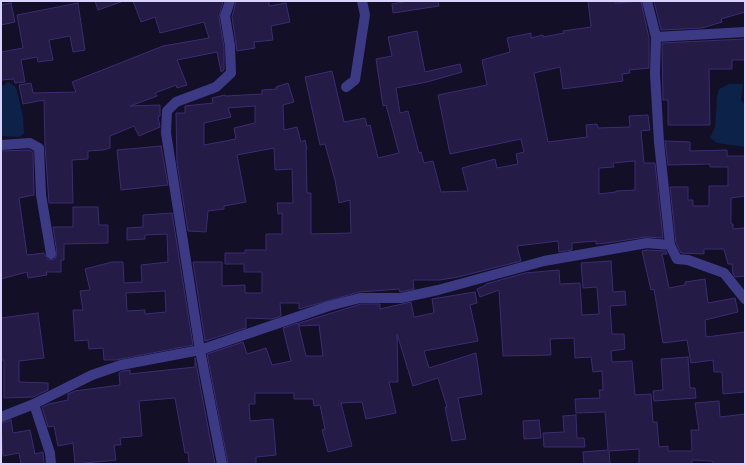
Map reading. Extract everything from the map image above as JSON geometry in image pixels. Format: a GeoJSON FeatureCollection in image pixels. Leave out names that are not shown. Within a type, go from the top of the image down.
{"type":"FeatureCollection","features":[{"type":"Feature","properties":{"kind":"street"},"geometry":{"type":"LineString","coordinates":[[222,464],[200,350],[166,133],[167,111],[176,102],[216,87],[231,73],[230,46],[225,16],[230,1]]}},
{"type":"Feature","properties":{"kind":"street"},"geometry":{"type":"LineString","coordinates":[[346,87],[355,80],[365,15],[362,1]]}},
{"type":"Feature","properties":{"kind":"street"},"geometry":{"type":"LineString","coordinates":[[647,1],[656,37],[655,74],[659,142],[670,245],[676,259],[688,260],[724,273],[745,299]]}},
{"type":"Feature","properties":{"kind":"street"},"geometry":{"type":"LineString","coordinates":[[656,37],[745,32]]}},
{"type":"Feature","properties":{"kind":"street"},"geometry":{"type":"LineString","coordinates":[[1,145],[30,143],[39,148],[41,195],[51,254]]}},
{"type":"Feature","properties":{"kind":"street"},"geometry":{"type":"LineString","coordinates":[[1,417],[34,404],[92,375],[121,365],[200,350],[328,306],[360,298],[401,298],[438,290],[544,261],[647,243],[670,245]]}},
{"type":"Feature","properties":{"kind":"street"},"geometry":{"type":"LineString","coordinates":[[34,404],[50,453],[51,464]]}},
{"type":"Feature","properties":{"kind":"water"},"geometry":{"type":"Polygon","coordinates":[[[8,82],[15,86],[23,117],[24,134],[19,137],[1,136],[1,87],[8,82]]]}},
{"type":"Feature","properties":{"kind":"water"},"geometry":{"type":"Polygon","coordinates":[[[729,84],[743,84],[741,100],[745,105],[745,147],[717,143],[710,138],[715,127],[717,96],[719,89],[729,84]]]}},
{"type":"Feature","properties":{"kind":"building"},"geometry":{"type":"Polygon","coordinates":[[[95,1],[121,1],[121,2],[98,10],[95,1]]]}},
{"type":"Feature","properties":{"kind":"building"},"geometry":{"type":"Polygon","coordinates":[[[133,1],[223,1],[219,17],[224,47],[224,70],[221,72],[217,52],[177,60],[187,85],[177,88],[176,85],[155,93],[157,96],[130,106],[160,105],[160,116],[158,117],[160,127],[139,136],[134,126],[110,136],[110,148],[88,151],[88,159],[72,160],[73,203],[49,203],[44,100],[23,104],[19,85],[31,83],[33,93],[76,92],[72,82],[163,46],[209,38],[204,22],[160,33],[155,17],[141,22],[133,1]]]}},
{"type":"Feature","properties":{"kind":"building"},"geometry":{"type":"Polygon","coordinates":[[[236,1],[269,1],[269,6],[286,3],[290,22],[271,26],[273,40],[254,42],[255,48],[237,51],[232,17],[236,1]]]}},
{"type":"Feature","properties":{"kind":"building"},"geometry":{"type":"Polygon","coordinates":[[[408,1],[438,1],[439,6],[393,13],[392,4],[408,1]]]}},
{"type":"Feature","properties":{"kind":"building"},"geometry":{"type":"Polygon","coordinates":[[[588,1],[615,1],[615,3],[641,1],[649,38],[649,68],[629,70],[630,73],[622,74],[623,81],[563,89],[560,67],[534,73],[548,142],[587,137],[586,125],[597,124],[598,128],[630,127],[629,116],[648,115],[650,130],[641,131],[644,163],[655,163],[663,238],[646,237],[596,244],[596,241],[572,243],[572,250],[559,252],[558,241],[517,246],[521,261],[458,277],[440,280],[413,280],[414,289],[400,292],[399,289],[359,292],[299,309],[299,303],[280,303],[281,316],[272,319],[246,318],[246,328],[205,341],[193,262],[222,262],[222,286],[245,285],[245,293],[262,293],[262,272],[244,272],[244,264],[225,264],[225,253],[245,253],[245,250],[266,250],[266,234],[282,234],[282,213],[278,214],[277,203],[293,203],[292,169],[275,170],[274,148],[237,155],[246,202],[224,206],[224,209],[208,211],[206,232],[188,231],[177,163],[176,113],[185,113],[185,106],[213,103],[212,98],[225,95],[262,94],[262,90],[277,89],[276,87],[288,83],[294,102],[283,105],[284,130],[297,127],[301,142],[305,140],[307,149],[307,193],[311,193],[311,234],[351,233],[350,200],[339,203],[335,180],[325,144],[320,145],[305,77],[332,71],[344,122],[365,118],[367,126],[370,125],[378,158],[399,153],[386,105],[383,106],[376,59],[392,56],[388,37],[417,31],[425,72],[460,64],[462,72],[427,82],[396,88],[400,113],[408,111],[419,153],[421,152],[424,163],[433,161],[441,192],[468,191],[462,168],[495,159],[497,168],[518,164],[516,154],[524,152],[521,139],[450,154],[438,95],[487,85],[482,60],[510,52],[507,38],[531,33],[531,38],[543,35],[543,37],[564,33],[563,31],[591,27],[588,1]],[[255,106],[228,108],[231,117],[204,123],[204,145],[236,139],[234,128],[255,123],[255,106]],[[635,161],[613,163],[614,167],[599,168],[599,194],[635,190],[635,161]]]}},
{"type":"Feature","properties":{"kind":"building"},"geometry":{"type":"Polygon","coordinates":[[[654,1],[745,1],[745,12],[721,19],[722,22],[702,28],[661,30],[654,1]]]}},
{"type":"Feature","properties":{"kind":"building"},"geometry":{"type":"Polygon","coordinates":[[[11,3],[15,22],[1,25],[1,5],[11,3]]]}},
{"type":"Feature","properties":{"kind":"building"},"geometry":{"type":"Polygon","coordinates":[[[78,3],[85,50],[73,52],[70,36],[49,40],[53,60],[38,62],[37,57],[21,60],[25,82],[15,83],[14,79],[1,80],[1,52],[23,48],[17,15],[78,3]]]}},
{"type":"Feature","properties":{"kind":"building"},"geometry":{"type":"Polygon","coordinates":[[[745,39],[745,60],[732,60],[732,69],[709,69],[710,125],[668,125],[668,100],[663,100],[662,43],[745,39]]]}},
{"type":"Feature","properties":{"kind":"building"},"geometry":{"type":"Polygon","coordinates":[[[665,141],[690,142],[690,151],[727,150],[727,156],[745,156],[745,196],[731,198],[731,224],[733,224],[733,229],[745,228],[745,276],[735,277],[733,274],[732,264],[728,264],[724,249],[704,249],[704,254],[681,253],[676,243],[670,187],[688,187],[688,200],[693,200],[693,206],[709,206],[709,186],[728,186],[728,167],[710,167],[710,164],[668,165],[665,141]]]}},
{"type":"Feature","properties":{"kind":"building"},"geometry":{"type":"Polygon","coordinates":[[[161,146],[168,185],[121,190],[117,150],[161,146]]]}},
{"type":"Feature","properties":{"kind":"building"},"geometry":{"type":"Polygon","coordinates":[[[29,150],[33,152],[34,195],[19,198],[27,255],[44,253],[48,260],[55,259],[57,253],[53,227],[73,227],[73,207],[98,207],[99,225],[108,225],[108,243],[64,244],[64,260],[61,260],[61,272],[46,272],[47,275],[28,278],[27,272],[1,279],[1,151],[29,150]]]}},
{"type":"Feature","properties":{"kind":"building"},"geometry":{"type":"Polygon","coordinates":[[[172,213],[193,345],[116,360],[104,360],[103,348],[89,349],[88,340],[75,341],[73,310],[83,310],[80,291],[90,290],[85,269],[112,262],[123,262],[124,283],[142,282],[141,265],[168,262],[167,234],[145,235],[145,239],[127,240],[127,228],[143,227],[143,215],[172,213]],[[165,291],[126,293],[127,311],[145,310],[145,314],[166,312],[165,291]]]}},
{"type":"Feature","properties":{"kind":"building"},"geometry":{"type":"Polygon","coordinates":[[[642,251],[666,251],[667,254],[662,254],[669,288],[685,285],[685,282],[705,279],[708,303],[735,298],[738,312],[705,320],[706,337],[745,332],[745,392],[723,394],[722,372],[714,372],[713,360],[691,363],[687,340],[663,343],[654,289],[651,290],[642,251]]]}},
{"type":"Feature","properties":{"kind":"building"},"geometry":{"type":"Polygon","coordinates":[[[611,261],[613,292],[625,291],[626,305],[610,306],[612,334],[624,334],[625,349],[611,351],[612,362],[632,361],[635,395],[651,394],[653,422],[657,422],[659,447],[668,446],[668,451],[692,451],[691,430],[699,430],[695,403],[719,401],[720,417],[745,414],[745,464],[714,464],[712,461],[692,460],[692,464],[639,464],[639,449],[609,451],[610,464],[584,464],[583,452],[608,450],[605,412],[576,413],[575,399],[600,398],[599,390],[603,390],[602,371],[593,372],[591,357],[575,358],[574,338],[550,339],[551,355],[503,356],[499,290],[480,297],[477,289],[486,284],[525,273],[559,270],[560,284],[580,283],[582,315],[599,314],[597,287],[583,288],[581,263],[611,261]]]}},
{"type":"Feature","properties":{"kind":"building"},"geometry":{"type":"Polygon","coordinates":[[[475,292],[477,303],[470,305],[478,341],[424,351],[429,368],[476,353],[482,394],[458,398],[466,439],[452,441],[445,407],[447,407],[438,378],[413,386],[397,334],[398,382],[389,382],[396,413],[366,419],[362,402],[341,403],[352,446],[328,452],[322,430],[325,429],[320,405],[314,406],[313,399],[294,399],[294,393],[255,393],[255,404],[249,404],[250,421],[273,419],[276,455],[256,457],[256,464],[228,464],[207,354],[243,342],[247,354],[266,348],[272,365],[291,361],[283,328],[298,323],[306,356],[323,356],[319,325],[299,326],[299,323],[361,304],[380,304],[380,309],[411,302],[414,317],[434,313],[432,299],[475,292]]]}},
{"type":"Feature","properties":{"kind":"building"},"geometry":{"type":"Polygon","coordinates":[[[38,313],[44,358],[19,361],[19,382],[48,383],[48,390],[33,397],[4,398],[4,360],[1,360],[1,318],[38,313]]]}},
{"type":"Feature","properties":{"kind":"building"},"geometry":{"type":"Polygon","coordinates":[[[688,357],[690,388],[695,388],[696,398],[654,401],[653,391],[663,390],[661,359],[688,357]]]}},
{"type":"Feature","properties":{"kind":"building"},"geometry":{"type":"Polygon","coordinates":[[[195,358],[215,464],[189,464],[188,452],[185,453],[175,398],[139,401],[142,436],[120,438],[121,445],[114,445],[116,460],[75,464],[73,443],[58,446],[54,426],[48,427],[42,407],[68,400],[68,394],[75,391],[120,385],[119,373],[123,371],[130,370],[130,374],[195,367],[195,358]]]}},
{"type":"Feature","properties":{"kind":"building"},"geometry":{"type":"Polygon","coordinates":[[[576,415],[577,438],[584,438],[585,447],[544,447],[543,433],[564,432],[563,416],[576,415]]]}},
{"type":"Feature","properties":{"kind":"building"},"geometry":{"type":"Polygon","coordinates":[[[11,420],[13,433],[30,430],[35,454],[43,452],[44,464],[21,464],[19,453],[3,456],[1,423],[11,420]]]}},
{"type":"Feature","properties":{"kind":"building"},"geometry":{"type":"Polygon","coordinates":[[[539,420],[541,438],[524,439],[523,421],[539,420]]]}}]}
